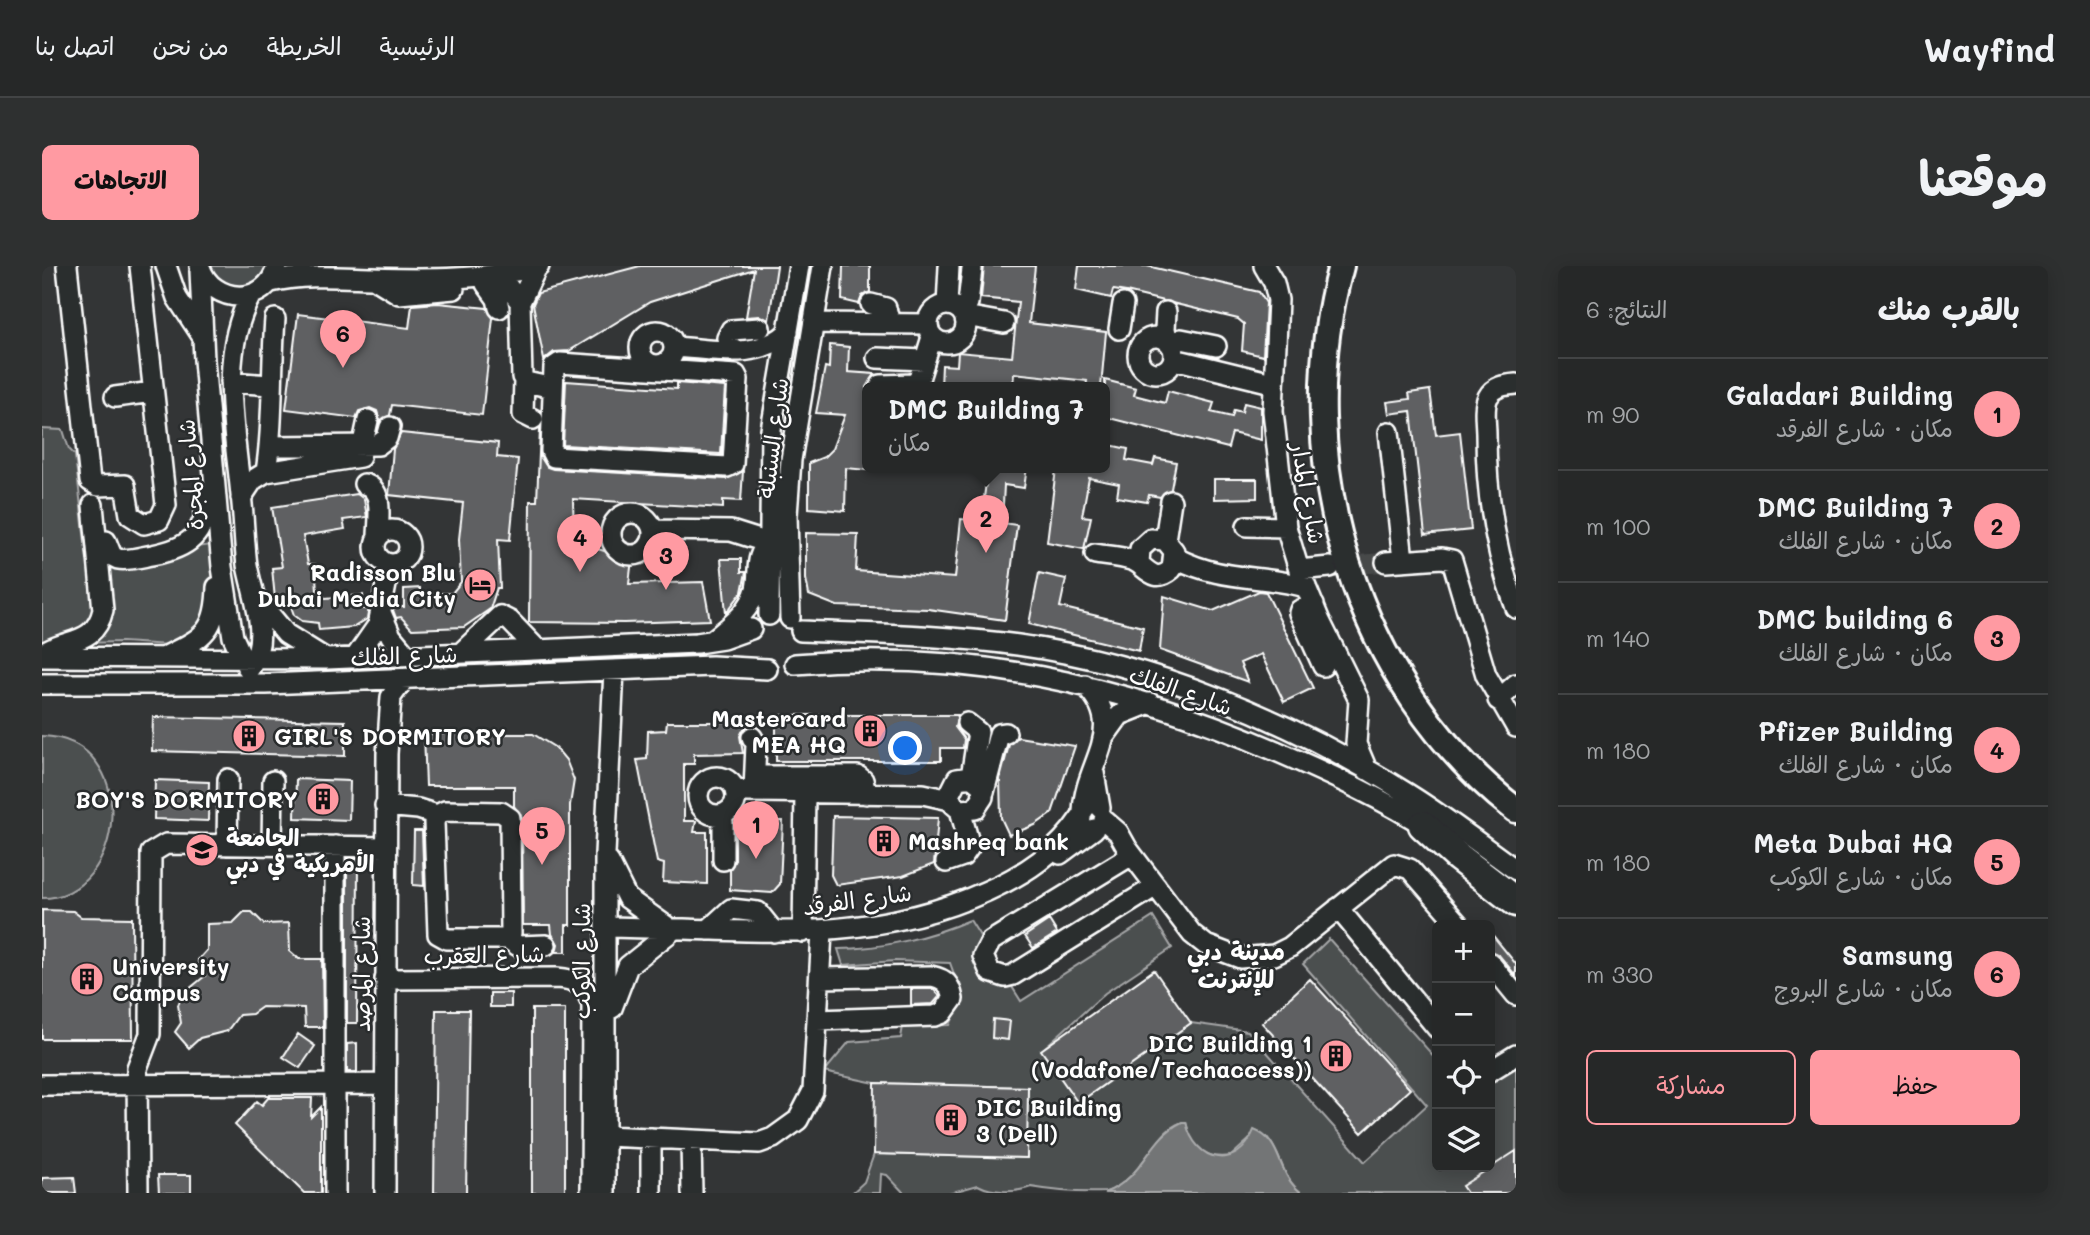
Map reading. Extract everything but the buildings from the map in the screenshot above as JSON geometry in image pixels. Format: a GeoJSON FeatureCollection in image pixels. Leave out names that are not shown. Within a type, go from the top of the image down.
{"type":"FeatureCollection","features":[{"type":"Feature","properties":{"kind":"highway"},"geometry":{"type":"LineString","coordinates":[[1423,825],[1458,857],[1516,902]]}},
{"type":"Feature","properties":{"kind":"main road"},"geometry":{"type":"LineString","coordinates":[[1344,266],[1332,300],[1323,359],[1321,418],[1329,489],[1349,566],[1379,642],[1418,709],[1468,769],[1516,810]]}},
{"type":"Feature","properties":{"kind":"street"},"geometry":{"type":"LineString","coordinates":[[67,266],[90,481],[98,486],[125,485],[130,515],[144,524],[159,520],[166,505],[140,266]]}},
{"type":"Feature","properties":{"kind":"street"},"geometry":{"type":"LineString","coordinates":[[166,266],[176,297],[202,336]]}},
{"type":"Feature","properties":{"kind":"street"},"geometry":{"type":"LineString","coordinates":[[232,684],[249,663],[261,632],[252,592],[231,382],[238,325],[251,295],[274,274],[485,281],[538,266]]}},
{"type":"Feature","properties":{"kind":"street"},"geometry":{"type":"LineString","coordinates":[[533,419],[523,414],[520,302],[538,266]]}},
{"type":"Feature","properties":{"kind":"street","name":"شارع السنبلة"},"geometry":{"type":"LineString","coordinates":[[769,615],[771,430],[799,266]]}},
{"type":"Feature","properties":{"kind":"street","name":"شارع السنبلة"},"geometry":{"type":"LineString","coordinates":[[796,624],[787,567],[788,488],[794,433],[823,266]]}},
{"type":"Feature","properties":{"kind":"street","name":"شارع المدار"},"geometry":{"type":"LineString","coordinates":[[1264,266],[1274,283],[1278,300],[1272,383],[1275,440],[1286,527],[1304,581],[1359,700],[1356,744],[1367,770]]}},
{"type":"Feature","properties":{"kind":"street"},"geometry":{"type":"LineString","coordinates":[[200,268],[206,281],[226,295],[251,295]]}},
{"type":"Feature","properties":{"kind":"street","name":"شارع المجرة"},"geometry":{"type":"LineString","coordinates":[[200,268],[202,336],[222,567],[233,637],[249,663]]}},
{"type":"Feature","properties":{"kind":"street"},"geometry":{"type":"LineString","coordinates":[[960,313],[968,303],[962,268]]}},
{"type":"Feature","properties":{"kind":"street"},"geometry":{"type":"LineString","coordinates":[[485,281],[520,302]]}},
{"type":"Feature","properties":{"kind":"street"},"geometry":{"type":"LineString","coordinates":[[485,281],[498,299],[499,308]]}},
{"type":"Feature","properties":{"kind":"street"},"geometry":{"type":"LineString","coordinates":[[145,315],[156,299],[176,297]]}},
{"type":"Feature","properties":{"kind":"street"},"geometry":{"type":"LineString","coordinates":[[871,304],[886,308],[890,323]]}},
{"type":"Feature","properties":{"kind":"street"},"geometry":{"type":"LineString","coordinates":[[1119,329],[1123,304]]}},
{"type":"Feature","properties":{"kind":"street"},"geometry":{"type":"LineString","coordinates":[[916,382],[925,360],[936,308],[1004,326]]}},
{"type":"Feature","properties":{"kind":"street"},"geometry":{"type":"LineString","coordinates":[[814,323],[890,323],[930,330],[946,344],[957,341],[965,333],[960,313]]}},
{"type":"Feature","properties":{"kind":"street"},"geometry":{"type":"LineString","coordinates":[[266,472],[271,446],[270,385],[275,319]]}},
{"type":"Feature","properties":{"kind":"street"},"geometry":{"type":"LineString","coordinates":[[760,328],[731,330],[727,338],[742,350],[767,358],[781,373]]}},
{"type":"Feature","properties":{"kind":"street"},"geometry":{"type":"LineString","coordinates":[[660,331],[670,337],[674,347],[671,359],[657,368],[643,360],[639,350],[645,335],[660,331]]}},
{"type":"Feature","properties":{"kind":"street"},"geometry":{"type":"LineString","coordinates":[[674,347],[742,350],[770,346],[788,332]]}},
{"type":"Feature","properties":{"kind":"street"},"geometry":{"type":"LineString","coordinates":[[1216,346],[1166,336],[1272,383]]}},
{"type":"Feature","properties":{"kind":"street"},"geometry":{"type":"LineString","coordinates":[[877,358],[925,360]]}},
{"type":"Feature","properties":{"kind":"street"},"geometry":{"type":"LineString","coordinates":[[559,363],[657,368],[738,377],[733,460],[730,467],[554,457],[551,451],[554,367],[559,363]]}},
{"type":"Feature","properties":{"kind":"street"},"geometry":{"type":"LineString","coordinates":[[524,380],[553,388]]}},
{"type":"Feature","properties":{"kind":"street"},"geometry":{"type":"LineString","coordinates":[[231,382],[270,385]]}},
{"type":"Feature","properties":{"kind":"street"},"geometry":{"type":"LineString","coordinates":[[1516,384],[1495,389],[1488,398],[1486,450],[1496,539],[1516,608]]}},
{"type":"Feature","properties":{"kind":"street"},"geometry":{"type":"LineString","coordinates":[[115,397],[153,392]]}},
{"type":"Feature","properties":{"kind":"street"},"geometry":{"type":"LineString","coordinates":[[242,498],[253,480],[266,472],[355,460],[363,452],[368,420]]}},
{"type":"Feature","properties":{"kind":"street"},"geometry":{"type":"LineString","coordinates":[[271,446],[364,445],[383,442],[390,427]]}},
{"type":"Feature","properties":{"kind":"street"},"geometry":{"type":"LineString","coordinates":[[1389,432],[1394,561],[1442,558],[1452,560],[1486,675],[1516,727]]}},
{"type":"Feature","properties":{"kind":"street"},"geometry":{"type":"LineString","coordinates":[[237,460],[266,472]]}},
{"type":"Feature","properties":{"kind":"street"},"geometry":{"type":"LineString","coordinates":[[106,541],[112,556],[118,559],[170,551],[197,533],[206,514],[209,476],[214,461]]}},
{"type":"Feature","properties":{"kind":"street"},"geometry":{"type":"LineString","coordinates":[[365,484],[372,486],[378,495],[376,554],[390,565]]}},
{"type":"Feature","properties":{"kind":"street"},"geometry":{"type":"LineString","coordinates":[[1165,540],[1171,501]]}},
{"type":"Feature","properties":{"kind":"street"},"geometry":{"type":"LineString","coordinates":[[42,656],[50,649],[82,640],[101,620],[103,610],[93,505]]}},
{"type":"Feature","properties":{"kind":"street"},"geometry":{"type":"LineString","coordinates":[[731,531],[770,512]]}},
{"type":"Feature","properties":{"kind":"street"},"geometry":{"type":"LineString","coordinates":[[1247,526],[1286,527]]}},
{"type":"Feature","properties":{"kind":"street"},"geometry":{"type":"LineString","coordinates":[[377,537],[394,530],[408,540],[406,558],[390,565]]}},
{"type":"Feature","properties":{"kind":"street"},"geometry":{"type":"LineString","coordinates":[[653,530],[731,531],[769,543],[758,559],[756,589],[751,603],[743,614],[710,642]]}},
{"type":"Feature","properties":{"kind":"street"},"geometry":{"type":"LineString","coordinates":[[1097,552],[1140,561],[1155,576],[1161,576],[1172,569],[1176,558],[1171,544],[1165,540],[1151,539],[1140,561]]}},
{"type":"Feature","properties":{"kind":"street"},"geometry":{"type":"LineString","coordinates":[[1176,558],[1209,572],[1264,579],[1304,581],[1330,567]]}},
{"type":"Feature","properties":{"kind":"street"},"geometry":{"type":"LineString","coordinates":[[355,658],[368,643],[382,615],[390,565]]}},
{"type":"Feature","properties":{"kind":"street"},"geometry":{"type":"LineString","coordinates":[[164,657],[200,639],[211,627],[216,612],[222,567]]}},
{"type":"Feature","properties":{"kind":"street"},"geometry":{"type":"LineString","coordinates":[[1264,579],[1304,581]]}},
{"type":"Feature","properties":{"kind":"street"},"geometry":{"type":"LineString","coordinates":[[1304,581],[1299,611],[1323,666]]}},
{"type":"Feature","properties":{"kind":"street"},"geometry":{"type":"LineString","coordinates":[[252,592],[286,634],[327,659]]}},
{"type":"Feature","properties":{"kind":"street"},"geometry":{"type":"LineString","coordinates":[[382,615],[391,636],[406,654]]}},
{"type":"Feature","properties":{"kind":"street"},"geometry":{"type":"LineString","coordinates":[[769,615],[796,624],[804,645],[795,664],[782,670],[767,669],[750,654],[748,637],[751,629],[769,615]]}},
{"type":"Feature","properties":{"kind":"street"},"geometry":{"type":"LineString","coordinates":[[463,651],[500,616],[510,621],[536,648]]}},
{"type":"Feature","properties":{"kind":"street","name":"شارع الفلك"},"geometry":{"type":"LineString","coordinates":[[796,624],[1019,645],[1153,676],[1201,692],[1316,743],[1367,770],[1441,815],[1516,870]]}},
{"type":"Feature","properties":{"kind":"street","name":"شارع الفلك"},"geometry":{"type":"LineString","coordinates":[[42,656],[164,657],[249,663],[463,651],[710,642],[751,629]]}},
{"type":"Feature","properties":{"kind":"street","name":"شارع الفلك"},"geometry":{"type":"LineString","coordinates":[[795,664],[916,660],[1014,670],[1152,703],[1305,764],[1423,825],[1516,885]]}},
{"type":"Feature","properties":{"kind":"street"},"geometry":{"type":"LineString","coordinates":[[249,663],[266,684]]}},
{"type":"Feature","properties":{"kind":"street","name":"شارع الفلك"},"geometry":{"type":"LineString","coordinates":[[42,684],[266,684],[723,665],[767,669]]}},
{"type":"Feature","properties":{"kind":"street","name":"شارع الكوكب"},"geometry":{"type":"LineString","coordinates":[[605,1193],[605,854],[609,728],[607,670]]}},
{"type":"Feature","properties":{"kind":"street","name":"شارع المرصد"},"geometry":{"type":"LineString","coordinates":[[385,1193],[387,754],[391,697],[404,679]]}},
{"type":"Feature","properties":{"kind":"street","name":"شارع المرصد"},"geometry":{"type":"LineString","coordinates":[[359,681],[379,706],[387,754]]}},
{"type":"Feature","properties":{"kind":"street"},"geometry":{"type":"LineString","coordinates":[[1498,700],[1516,684]]}},
{"type":"Feature","properties":{"kind":"street"},"geometry":{"type":"LineString","coordinates":[[1085,685],[1096,696],[1103,710],[1104,738]]}},
{"type":"Feature","properties":{"kind":"street"},"geometry":{"type":"LineString","coordinates":[[1152,703],[1120,715],[1104,738],[1094,769],[1093,819],[1130,852],[1192,934],[1206,946],[1240,958],[1274,955],[1290,947],[1389,866],[1400,863],[1443,897],[1456,920]]}},
{"type":"Feature","properties":{"kind":"street"},"geometry":{"type":"LineString","coordinates":[[1316,743],[1341,737],[1358,717]]}},
{"type":"Feature","properties":{"kind":"street"},"geometry":{"type":"LineString","coordinates":[[946,866],[963,856],[970,846],[966,793],[978,732],[967,730]]}},
{"type":"Feature","properties":{"kind":"street"},"geometry":{"type":"LineString","coordinates":[[966,793],[1003,730]]}},
{"type":"Feature","properties":{"kind":"street"},"geometry":{"type":"LineString","coordinates":[[717,859],[741,796],[756,744]]}},
{"type":"Feature","properties":{"kind":"street"},"geometry":{"type":"LineString","coordinates":[[741,796],[858,776],[863,780],[866,794]]}},
{"type":"Feature","properties":{"kind":"street"},"geometry":{"type":"LineString","coordinates":[[228,779],[228,845]]}},
{"type":"Feature","properties":{"kind":"street"},"geometry":{"type":"LineString","coordinates":[[272,845],[274,781]]}},
{"type":"Feature","properties":{"kind":"street"},"geometry":{"type":"LineString","coordinates":[[741,796],[805,793],[966,793]]}},
{"type":"Feature","properties":{"kind":"street"},"geometry":{"type":"LineString","coordinates":[[605,1136],[759,1143],[774,1138],[798,1120],[813,1091],[820,978],[813,932],[805,793]]}},
{"type":"Feature","properties":{"kind":"street"},"geometry":{"type":"LineString","coordinates":[[385,812],[435,818],[444,811],[501,812],[510,818],[511,933],[508,939]]}},
{"type":"Feature","properties":{"kind":"street"},"geometry":{"type":"LineString","coordinates":[[435,818],[438,934],[443,939],[508,939],[518,946],[546,945]]}},
{"type":"Feature","properties":{"kind":"street","name":"شارع الفرقد"},"geometry":{"type":"LineString","coordinates":[[606,934],[673,930],[813,932],[872,926],[942,909],[997,886],[1068,850],[1093,819]]}},
{"type":"Feature","properties":{"kind":"street"},"geometry":{"type":"LineString","coordinates":[[138,1193],[139,1062],[150,1034],[151,853],[155,848],[166,844],[385,847]]}},
{"type":"Feature","properties":{"kind":"street"},"geometry":{"type":"LineString","coordinates":[[335,846],[332,1084],[335,1193]]}},
{"type":"Feature","properties":{"kind":"street"},"geometry":{"type":"LineString","coordinates":[[1130,852],[992,941],[984,956],[990,972],[1005,977],[1013,975],[1156,886]]}},
{"type":"Feature","properties":{"kind":"street"},"geometry":{"type":"LineString","coordinates":[[605,854],[627,898],[673,930],[628,966],[605,1029]]}},
{"type":"Feature","properties":{"kind":"street"},"geometry":{"type":"LineString","coordinates":[[1338,908],[1432,1022]]}},
{"type":"Feature","properties":{"kind":"street"},"geometry":{"type":"LineString","coordinates":[[1495,969],[1516,995]]}},
{"type":"Feature","properties":{"kind":"street"},"geometry":{"type":"LineString","coordinates":[[817,1020],[935,1016],[950,1007],[953,999],[951,987],[943,979],[931,976],[820,978]]}},
{"type":"Feature","properties":{"kind":"street","name":"شارع العقرب"},"geometry":{"type":"LineString","coordinates":[[385,979],[557,978],[580,984],[588,993],[592,1005],[591,1193]]}},
{"type":"Feature","properties":{"kind":"street"},"geometry":{"type":"LineString","coordinates":[[1495,1068],[1514,1056]]}},
{"type":"Feature","properties":{"kind":"street"},"geometry":{"type":"LineString","coordinates":[[42,1084],[385,1084]]}},
{"type":"Feature","properties":{"kind":"street"},"geometry":{"type":"LineString","coordinates":[[651,1138],[651,1193]]}},
{"type":"Feature","properties":{"kind":"street"},"geometry":{"type":"LineString","coordinates":[[691,1140],[691,1193]]}},
{"type":"Feature","properties":{"kind":"shaded area"},"geometry":{"type":"Polygon","coordinates":[[[209,266],[267,266],[254,282],[237,287],[221,282],[209,266]]]}},
{"type":"Feature","properties":{"kind":"shaded area"},"geometry":{"type":"Polygon","coordinates":[[[42,429],[63,430],[69,449],[75,455],[87,559],[212,545],[213,601],[198,629],[169,645],[122,642],[42,644],[42,429]]]}},
{"type":"Feature","properties":{"kind":"shaded area"},"geometry":{"type":"Polygon","coordinates":[[[42,736],[74,744],[96,763],[109,789],[111,818],[106,848],[92,873],[70,891],[42,898],[42,736]]]}},
{"type":"Feature","properties":{"kind":"shaded area"},"geometry":{"type":"Polygon","coordinates":[[[1153,917],[1172,948],[1105,993],[1043,1049],[1079,1102],[1191,1023],[1248,1031],[1365,1162],[1427,1105],[1303,964],[1329,939],[1432,1054],[1432,1172],[1495,1172],[1495,1072],[1516,1061],[1516,1193],[1302,1193],[1290,1181],[1267,1137],[1251,1138],[1231,1156],[1214,1156],[1201,1150],[1191,1139],[1186,1122],[1166,1132],[1130,1177],[1106,1192],[1031,1187],[1004,1191],[990,1190],[978,1185],[949,1193],[904,1193],[887,1175],[881,1174],[880,1193],[852,1193],[864,1182],[874,1154],[1026,1158],[1028,1087],[875,1083],[824,1072],[849,1042],[901,1038],[903,1026],[950,1025],[962,996],[950,963],[895,961],[843,965],[838,949],[905,941],[970,920],[1021,1001],[1153,917]]]}},
{"type":"Feature","properties":{"kind":"shaded area"},"geometry":{"type":"Polygon","coordinates":[[[1182,1122],[1186,1122],[1198,1146],[1207,1154],[1217,1157],[1228,1157],[1238,1152],[1254,1130],[1264,1135],[1275,1150],[1287,1177],[1302,1193],[1104,1193],[1129,1178],[1161,1138],[1182,1122]]]}},
{"type":"Feature","properties":{"kind":"tunnel"},"geometry":{"type":"LineString","coordinates":[[1334,567],[1386,562]]}},
{"type":"Feature","properties":{"kind":"place","name":"Samsung"},"geometry":{"type":"Point","coordinates":[343,368]}},
{"type":"Feature","properties":{"kind":"place","name":"DMC Building 7"},"geometry":{"type":"Point","coordinates":[986,553]}},
{"type":"Feature","properties":{"kind":"place","name":"Pfizer Building"},"geometry":{"type":"Point","coordinates":[580,572]}},
{"type":"Feature","properties":{"kind":"place","name":"Radisson Blu Dubai Media City"},"geometry":{"type":"Point","coordinates":[480,585]}},
{"type":"Feature","properties":{"kind":"place","name":"DMC building 6"},"geometry":{"type":"Point","coordinates":[666,590]}},
{"type":"Feature","properties":{"kind":"place","name":"Mastercard MEA HQ"},"geometry":{"type":"Point","coordinates":[870,731]}},
{"type":"Feature","properties":{"kind":"place","name":"GIRL'S DORMITORY"},"geometry":{"type":"Point","coordinates":[249,736]}},
{"type":"Feature","properties":{"kind":"place","name":"BOY'S DORMITORY"},"geometry":{"type":"Point","coordinates":[323,799]}},
{"type":"Feature","properties":{"kind":"place","name":"Mashreq bank"},"geometry":{"type":"Point","coordinates":[884,841]}},
{"type":"Feature","properties":{"kind":"place","name":"الجامعة الأمريكية في دبي"},"geometry":{"type":"Point","coordinates":[202,850]}},
{"type":"Feature","properties":{"kind":"place","name":"Galadari Building"},"geometry":{"type":"Point","coordinates":[756,859]}},
{"type":"Feature","properties":{"kind":"place","name":"Meta Dubai HQ"},"geometry":{"type":"Point","coordinates":[542,865]}},
{"type":"Feature","properties":{"kind":"place","name":"University Campus"},"geometry":{"type":"Point","coordinates":[87,979]}},
{"type":"Feature","properties":{"kind":"place","name":"DIC Building 1 (Vodafone/Techaccess))"},"geometry":{"type":"Point","coordinates":[1336,1056]}},
{"type":"Feature","properties":{"kind":"place","name":"DIC Building 3 (Dell)"},"geometry":{"type":"Point","coordinates":[951,1120]}},
{"type":"Feature","properties":{"kind":"district","name":"مدينة دبي للإنترنت"},"geometry":{"type":"Point","coordinates":[1236,964]}}]}
